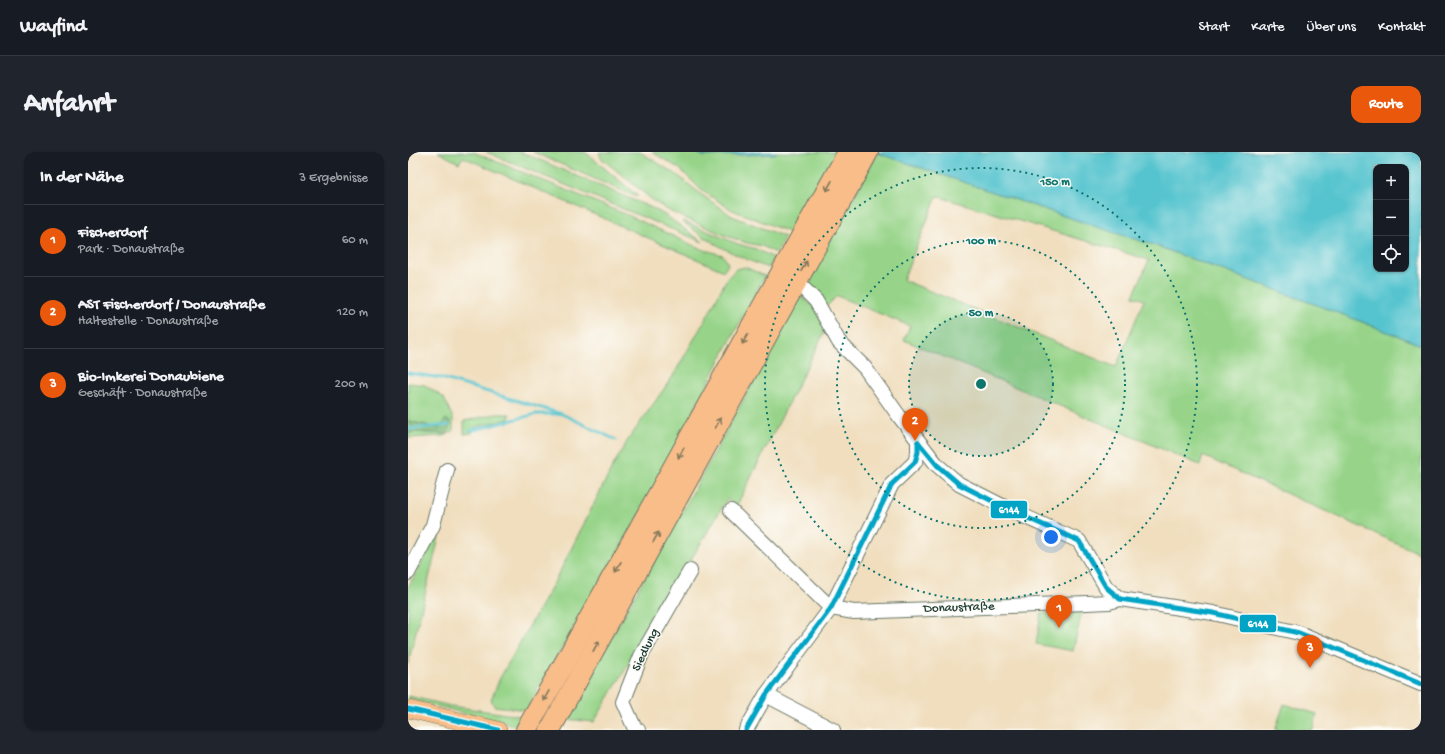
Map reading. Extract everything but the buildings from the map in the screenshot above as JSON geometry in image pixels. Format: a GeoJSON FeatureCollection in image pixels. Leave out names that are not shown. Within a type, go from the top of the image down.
{"type":"FeatureCollection","features":[{"type":"Feature","properties":{"kind":"highway"},"geometry":{"type":"LineString","coordinates":[[550,730],[574,667],[771,309],[848,152]]}},
{"type":"Feature","properties":{"kind":"highway"},"geometry":{"type":"LineString","coordinates":[[771,309],[868,152]]}},
{"type":"Feature","properties":{"kind":"highway"},"geometry":{"type":"LineString","coordinates":[[526,730],[574,667]]}},
{"type":"Feature","properties":{"kind":"main road"},"geometry":{"type":"LineString","coordinates":[[408,708],[498,730]]}},
{"type":"Feature","properties":{"kind":"street"},"geometry":{"type":"LineString","coordinates":[[804,289],[816,301],[839,342],[865,368],[918,442],[937,465],[959,484],[1010,510],[1079,541],[1106,587],[1120,599]]}},
{"type":"Feature","properties":{"kind":"street"},"geometry":{"type":"LineString","coordinates":[[746,730],[766,695],[831,608],[892,484],[915,462],[918,452],[918,442]]}},
{"type":"Feature","properties":{"kind":"street"},"geometry":{"type":"LineString","coordinates":[[915,462],[937,465]]}},
{"type":"Feature","properties":{"kind":"street"},"geometry":{"type":"LineString","coordinates":[[408,573],[433,524],[447,470]]}},
{"type":"Feature","properties":{"kind":"street"},"geometry":{"type":"LineString","coordinates":[[731,511],[831,608]]}},
{"type":"Feature","properties":{"kind":"street","name":"Siedlung"},"geometry":{"type":"LineString","coordinates":[[638,730],[635,729],[624,702],[641,656],[690,571]]}},
{"type":"Feature","properties":{"kind":"street"},"geometry":{"type":"LineString","coordinates":[[1087,603],[1094,597],[1099,587],[1100,577]]}},
{"type":"Feature","properties":{"kind":"street","name":"Donaustraße"},"geometry":{"type":"LineString","coordinates":[[831,608],[854,612],[1109,602],[1120,599],[1213,613],[1299,633],[1421,684]]}},
{"type":"Feature","properties":{"kind":"street"},"geometry":{"type":"LineString","coordinates":[[766,695],[833,730]]}},
{"type":"Feature","properties":{"kind":"green space"},"geometry":{"type":"Polygon","coordinates":[[[438,152],[473,152],[630,216],[701,249],[723,255],[728,264],[724,271],[463,157],[459,163],[438,152]]]}},
{"type":"Feature","properties":{"kind":"green space"},"geometry":{"type":"Polygon","coordinates":[[[486,152],[521,152],[652,208],[665,215],[703,242],[486,152]]]}},
{"type":"Feature","properties":{"kind":"green space"},"geometry":{"type":"Polygon","coordinates":[[[533,152],[585,152],[638,196],[634,196],[533,152]]]}},
{"type":"Feature","properties":{"kind":"green space"},"geometry":{"type":"Polygon","coordinates":[[[599,152],[640,152],[677,175],[732,216],[785,237],[776,253],[762,246],[747,243],[724,235],[671,212],[655,202],[601,158],[599,152]]]}},
{"type":"Feature","properties":{"kind":"green space"},"geometry":{"type":"Polygon","coordinates":[[[652,152],[695,152],[703,156],[774,154],[777,152],[841,152],[794,234],[732,210],[701,190],[680,169],[652,152]]]}},
{"type":"Feature","properties":{"kind":"green space"},"geometry":{"type":"Polygon","coordinates":[[[878,153],[1154,245],[1421,345],[1421,554],[1203,456],[1200,465],[904,340],[910,326],[837,296],[825,308],[823,308],[807,281],[878,153]],[[937,196],[903,280],[1116,367],[1144,300],[1133,296],[1149,260],[937,196]]]}},
{"type":"Feature","properties":{"kind":"green space"},"geometry":{"type":"Polygon","coordinates":[[[683,221],[738,244],[756,249],[774,258],[768,268],[734,254],[714,243],[683,221]]]}},
{"type":"Feature","properties":{"kind":"green space"},"geometry":{"type":"Polygon","coordinates":[[[745,267],[765,276],[641,512],[526,710],[494,706],[491,700],[500,678],[556,579],[613,466],[628,440],[673,376],[726,280],[736,269],[745,267]]]}},
{"type":"Feature","properties":{"kind":"green space"},"geometry":{"type":"Polygon","coordinates":[[[800,296],[814,307],[826,329],[736,507],[727,499],[594,722],[565,719],[687,503],[800,296]]]}},
{"type":"Feature","properties":{"kind":"green space"},"geometry":{"type":"Polygon","coordinates":[[[408,383],[425,385],[444,398],[453,418],[453,431],[445,436],[408,438],[408,434],[413,432],[447,434],[439,428],[408,421],[408,383]]]}},
{"type":"Feature","properties":{"kind":"green space"},"geometry":{"type":"Polygon","coordinates":[[[496,414],[510,414],[509,419],[475,427],[472,433],[464,434],[464,421],[496,414]]]}},
{"type":"Feature","properties":{"kind":"green space"},"geometry":{"type":"Polygon","coordinates":[[[446,419],[451,423],[447,434],[413,432],[408,434],[408,421],[439,428],[446,419]]]}},
{"type":"Feature","properties":{"kind":"green space"},"geometry":{"type":"Polygon","coordinates":[[[443,521],[408,664],[408,587],[443,521]]]}},
{"type":"Feature","properties":{"kind":"green space"},"geometry":{"type":"Polygon","coordinates":[[[1082,611],[1073,651],[1036,644],[1041,613],[1082,611]]]}},
{"type":"Feature","properties":{"kind":"green space"},"geometry":{"type":"Polygon","coordinates":[[[408,696],[451,706],[520,716],[515,726],[408,699],[408,696]]]}},
{"type":"Feature","properties":{"kind":"green space"},"geometry":{"type":"Polygon","coordinates":[[[1284,704],[1317,714],[1313,730],[1275,730],[1284,704]]]}},
{"type":"Feature","properties":{"kind":"water"},"geometry":{"type":"Polygon","coordinates":[[[695,152],[777,152],[774,154],[703,156],[695,152]]]}},
{"type":"Feature","properties":{"kind":"water"},"geometry":{"type":"Polygon","coordinates":[[[874,152],[1421,152],[1421,345],[1154,245],[874,152]]]}},
{"type":"Feature","properties":{"kind":"waterway"},"geometry":{"type":"LineString","coordinates":[[408,373],[441,378],[562,414],[616,440]]}},
{"type":"Feature","properties":{"kind":"waterway"},"geometry":{"type":"LineString","coordinates":[[470,431],[536,414],[558,414]]}},
{"type":"Feature","properties":{"kind":"waterway"},"geometry":{"type":"LineString","coordinates":[[408,429],[449,425]]}},
{"type":"Feature","properties":{"kind":"transit line","name":"6144"},"geometry":{"type":"LineString","coordinates":[[918,442],[937,465],[959,484],[1010,510],[1079,541],[1106,587],[1120,599],[1213,613],[1299,633],[1421,684]]}},
{"type":"Feature","properties":{"kind":"transit line","name":"6144"},"geometry":{"type":"LineString","coordinates":[[746,730],[766,695],[831,608],[892,484],[915,462],[918,452],[918,442]]}},
{"type":"Feature","properties":{"kind":"transit line","name":"6144"},"geometry":{"type":"LineString","coordinates":[[408,709],[498,730]]}},
{"type":"Feature","properties":{"kind":"place","name":"AST Fischerdorf / Donaustraße"},"geometry":{"type":"Point","coordinates":[915,441]}},
{"type":"Feature","properties":{"kind":"place","name":"Fischerdorf"},"geometry":{"type":"Point","coordinates":[1059,628]}},
{"type":"Feature","properties":{"kind":"place","name":"Bio-Imkerei Donaubiene"},"geometry":{"type":"Point","coordinates":[1310,668]}}]}
